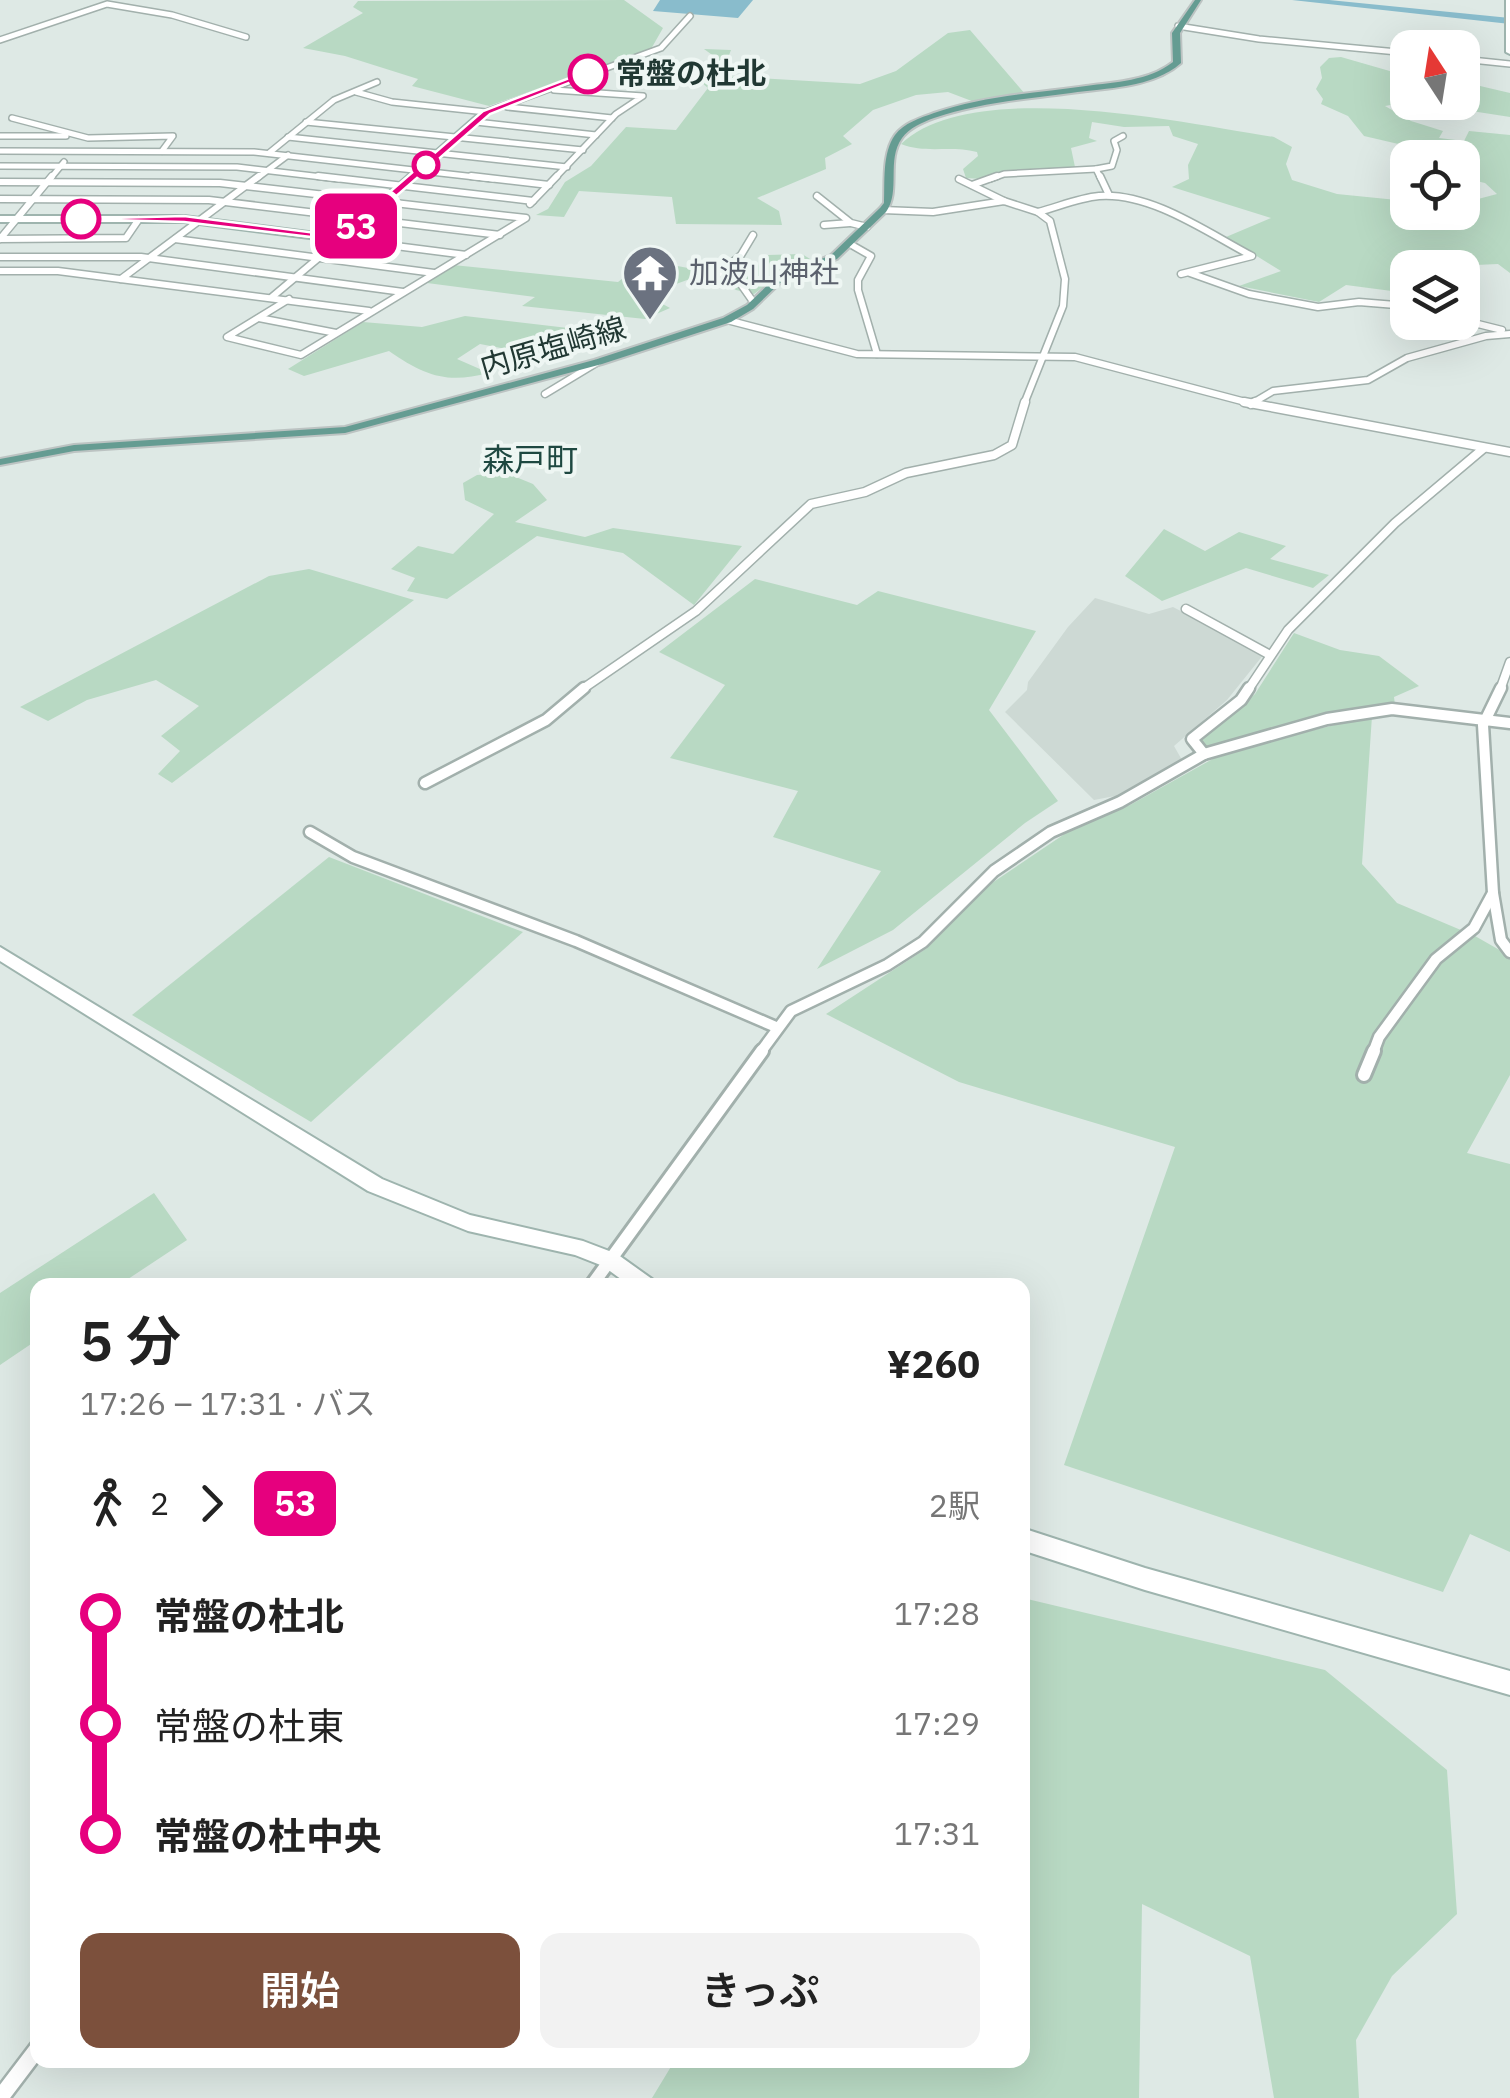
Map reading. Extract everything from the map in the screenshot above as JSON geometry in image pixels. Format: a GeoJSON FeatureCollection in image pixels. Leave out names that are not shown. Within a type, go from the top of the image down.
{"type":"FeatureCollection","features":[{"type":"Feature","properties":{"kind":"main road"},"geometry":{"type":"LineString","coordinates":[[883,210],[888,202],[895,142],[911,125],[956,110],[1158,75],[1177,63],[1178,26],[1198,0]]}},
{"type":"Feature","properties":{"kind":"main road","name":"内原塩崎線"},"geometry":{"type":"LineString","coordinates":[[0,462],[106,445],[345,430],[598,362],[727,320],[754,303],[777,281],[834,257],[883,210]]}},
{"type":"Feature","properties":{"kind":"street"},"geometry":{"type":"LineString","coordinates":[[89,0],[172,15],[246,37]]}},
{"type":"Feature","properties":{"kind":"street"},"geometry":{"type":"LineString","coordinates":[[1509,0],[1510,52]]}},
{"type":"Feature","properties":{"kind":"street"},"geometry":{"type":"LineString","coordinates":[[0,40],[107,4]]}},
{"type":"Feature","properties":{"kind":"street"},"geometry":{"type":"LineString","coordinates":[[356,92],[392,102],[486,112],[661,48],[690,16]]}},
{"type":"Feature","properties":{"kind":"street"},"geometry":{"type":"LineString","coordinates":[[1178,26],[1259,39],[1390,51]]}},
{"type":"Feature","properties":{"kind":"street"},"geometry":{"type":"LineString","coordinates":[[1480,61],[1510,64]]}},
{"type":"Feature","properties":{"kind":"street"},"geometry":{"type":"LineString","coordinates":[[269,153],[334,100],[377,82]]}},
{"type":"Feature","properties":{"kind":"street"},"geometry":{"type":"LineString","coordinates":[[517,218],[612,118],[644,96],[550,89]]}},
{"type":"Feature","properties":{"kind":"street"},"geometry":{"type":"LineString","coordinates":[[502,107],[612,118]]}},
{"type":"Feature","properties":{"kind":"street"},"geometry":{"type":"LineString","coordinates":[[272,297],[486,112]]}},
{"type":"Feature","properties":{"kind":"street"},"geometry":{"type":"LineString","coordinates":[[12,118],[88,138],[172,136],[162,151]]}},
{"type":"Feature","properties":{"kind":"street"},"geometry":{"type":"LineString","coordinates":[[306,122],[583,150]]}},
{"type":"Feature","properties":{"kind":"street"},"geometry":{"type":"LineString","coordinates":[[476,122],[596,134]]}},
{"type":"Feature","properties":{"kind":"street"},"geometry":{"type":"LineString","coordinates":[[0,136],[75,135]]}},
{"type":"Feature","properties":{"kind":"street"},"geometry":{"type":"LineString","coordinates":[[288,136],[567,167]]}},
{"type":"Feature","properties":{"kind":"street"},"geometry":{"type":"LineString","coordinates":[[972,185],[1004,174],[1112,166],[1117,150],[1114,140],[1123,136]]}},
{"type":"Feature","properties":{"kind":"street"},"geometry":{"type":"LineString","coordinates":[[0,239],[88,138]]}},
{"type":"Feature","properties":{"kind":"street"},"geometry":{"type":"LineString","coordinates":[[0,151],[269,153],[549,186]]}},
{"type":"Feature","properties":{"kind":"street"},"geometry":{"type":"LineString","coordinates":[[121,279],[288,155]]}},
{"type":"Feature","properties":{"kind":"street"},"geometry":{"type":"LineString","coordinates":[[0,166],[268,170],[533,201]]}},
{"type":"Feature","properties":{"kind":"street"},"geometry":{"type":"LineString","coordinates":[[1096,169],[1109,195]]}},
{"type":"Feature","properties":{"kind":"street"},"geometry":{"type":"LineString","coordinates":[[425,783],[546,720],[588,684],[696,611],[811,504],[865,492],[906,473],[1006,451],[1018,430],[1040,354],[1063,306],[1066,289],[1052,226],[1038,212],[959,179]]}},
{"type":"Feature","properties":{"kind":"street"},"geometry":{"type":"LineString","coordinates":[[0,182],[247,185],[526,218],[301,355],[227,337],[290,299]]}},
{"type":"Feature","properties":{"kind":"street"},"geometry":{"type":"LineString","coordinates":[[1038,212],[1109,195],[1192,226],[1252,256],[1180,274]]}},
{"type":"Feature","properties":{"kind":"street"},"geometry":{"type":"LineString","coordinates":[[817,196],[851,224]]}},
{"type":"Feature","properties":{"kind":"street"},"geometry":{"type":"LineString","coordinates":[[0,199],[226,201],[500,235]]}},
{"type":"Feature","properties":{"kind":"street"},"geometry":{"type":"LineString","coordinates":[[883,210],[933,212],[1004,201]]}},
{"type":"Feature","properties":{"kind":"street"},"geometry":{"type":"LineString","coordinates":[[0,219],[199,221],[466,256]]}},
{"type":"Feature","properties":{"kind":"street"},"geometry":{"type":"LineString","coordinates":[[0,239],[126,238],[139,219]]}},
{"type":"Feature","properties":{"kind":"street"},"geometry":{"type":"LineString","coordinates":[[824,225],[866,227]]}},
{"type":"Feature","properties":{"kind":"street"},"geometry":{"type":"LineString","coordinates":[[753,236],[741,255],[720,273],[740,283],[754,303]]}},
{"type":"Feature","properties":{"kind":"street"},"geometry":{"type":"LineString","coordinates":[[175,239],[435,273]]}},
{"type":"Feature","properties":{"kind":"street"},"geometry":{"type":"LineString","coordinates":[[850,244],[871,256],[858,280],[858,290],[877,354]]}},
{"type":"Feature","properties":{"kind":"street"},"geometry":{"type":"LineString","coordinates":[[0,257],[149,258],[404,292]]}},
{"type":"Feature","properties":{"kind":"street"},"geometry":{"type":"LineString","coordinates":[[0,270],[58,271],[370,311]]}},
{"type":"Feature","properties":{"kind":"street"},"geometry":{"type":"LineString","coordinates":[[1190,272],[1248,294],[1318,307],[1360,302],[1390,304]]}},
{"type":"Feature","properties":{"kind":"street"},"geometry":{"type":"LineString","coordinates":[[259,318],[336,332]]}},
{"type":"Feature","properties":{"kind":"street"},"geometry":{"type":"LineString","coordinates":[[727,320],[842,351],[1040,354],[1092,360],[1251,404],[1510,452]]}},
{"type":"Feature","properties":{"kind":"street"},"geometry":{"type":"LineString","coordinates":[[1480,325],[1510,334]]}},
{"type":"Feature","properties":{"kind":"street"},"geometry":{"type":"LineString","coordinates":[[1251,404],[1273,391],[1368,380],[1407,358],[1486,336],[1510,334]]}},
{"type":"Feature","properties":{"kind":"street"},"geometry":{"type":"LineString","coordinates":[[545,394],[598,362]]}},
{"type":"Feature","properties":{"kind":"street"},"geometry":{"type":"LineString","coordinates":[[1204,754],[1192,739],[1241,700],[1288,630],[1382,536],[1484,448]]}},
{"type":"Feature","properties":{"kind":"street"},"geometry":{"type":"LineString","coordinates":[[1186,609],[1270,655]]}},
{"type":"Feature","properties":{"kind":"street"},"geometry":{"type":"LineString","coordinates":[[1510,662],[1489,719],[1482,725],[1492,892],[1500,940],[1510,952]]}},
{"type":"Feature","properties":{"kind":"street"},"geometry":{"type":"LineString","coordinates":[[597,1278],[791,1011],[887,965],[924,942],[994,871],[1051,832],[1160,782],[1204,754],[1271,733],[1378,710],[1412,710],[1510,723]]}},
{"type":"Feature","properties":{"kind":"street"},"geometry":{"type":"LineString","coordinates":[[310,832],[353,858],[576,941],[776,1027]]}},
{"type":"Feature","properties":{"kind":"street"},"geometry":{"type":"LineString","coordinates":[[1364,1075],[1379,1038],[1436,960],[1474,928],[1492,892]]}},
{"type":"Feature","properties":{"kind":"street"},"geometry":{"type":"LineString","coordinates":[[0,952],[376,1186],[468,1223],[560,1242],[610,1260],[635,1278]]}},
{"type":"Feature","properties":{"kind":"street"},"geometry":{"type":"LineString","coordinates":[[1030,1542],[1144,1579],[1510,1683]]}},
{"type":"Feature","properties":{"kind":"street"},"geometry":{"type":"LineString","coordinates":[[0,2098],[30,2059]]}},
{"type":"Feature","properties":{"kind":"shaded area"},"geometry":{"type":"Polygon","coordinates":[[[1095,598],[1149,614],[1173,607],[1264,654],[1227,700],[1174,746],[1182,760],[1170,771],[1120,795],[1094,800],[1005,712],[1027,690],[1028,682],[1068,627],[1095,598]]]}},
{"type":"Feature","properties":{"kind":"green space"},"geometry":{"type":"Polygon","coordinates":[[[624,0],[663,28],[651,49],[489,106],[412,86],[418,79],[345,56],[303,48],[363,13],[353,7],[358,1],[624,0]]]}},
{"type":"Feature","properties":{"kind":"green space"},"geometry":{"type":"Polygon","coordinates":[[[970,30],[1026,95],[977,103],[948,92],[916,95],[873,110],[843,136],[852,144],[825,158],[826,169],[757,198],[779,211],[782,225],[676,224],[672,197],[579,191],[564,217],[536,215],[548,209],[565,182],[591,166],[626,127],[676,130],[708,88],[696,78],[715,57],[704,49],[731,50],[721,76],[860,84],[896,71],[948,33],[970,30]]]}},
{"type":"Feature","properties":{"kind":"green space"},"geometry":{"type":"Polygon","coordinates":[[[1341,57],[1390,71],[1390,105],[1385,106],[1390,109],[1390,120],[1409,120],[1443,131],[1439,138],[1456,140],[1390,142],[1364,136],[1348,116],[1321,104],[1323,99],[1316,89],[1322,78],[1320,67],[1329,58],[1341,57]]]}},
{"type":"Feature","properties":{"kind":"green space"},"geometry":{"type":"Polygon","coordinates":[[[1480,86],[1510,93],[1510,117],[1480,112],[1480,86]]]}},
{"type":"Feature","properties":{"kind":"green space"},"geometry":{"type":"Polygon","coordinates":[[[1026,108],[1135,115],[1274,137],[1292,147],[1286,164],[1292,180],[1337,194],[1390,199],[1390,230],[1480,230],[1480,198],[1497,194],[1480,182],[1480,140],[1464,140],[1469,131],[1510,135],[1510,273],[1498,264],[1480,265],[1480,250],[1390,250],[1390,291],[1346,285],[1319,302],[1239,286],[1281,271],[1226,237],[1271,218],[1172,187],[1189,179],[1188,165],[1198,144],[1173,136],[1169,126],[1124,127],[1092,122],[1089,138],[1097,141],[1071,148],[1075,167],[981,179],[966,178],[963,169],[978,156],[977,152],[901,144],[934,124],[977,112],[1026,108]]]}},
{"type":"Feature","properties":{"kind":"green space"},"geometry":{"type":"Polygon","coordinates":[[[802,254],[815,262],[784,271],[754,294],[736,290],[723,280],[754,269],[768,255],[802,254]]]}},
{"type":"Feature","properties":{"kind":"green space"},"geometry":{"type":"Polygon","coordinates":[[[646,260],[709,272],[646,295],[670,308],[645,319],[522,306],[535,297],[427,283],[453,265],[618,282],[646,260]]]}},
{"type":"Feature","properties":{"kind":"green space"},"geometry":{"type":"Polygon","coordinates":[[[465,316],[628,335],[610,343],[540,338],[511,350],[480,344],[457,359],[489,373],[461,378],[425,372],[389,351],[304,376],[288,369],[363,322],[422,327],[465,316]]]}},
{"type":"Feature","properties":{"kind":"green space"},"geometry":{"type":"Polygon","coordinates":[[[506,473],[533,484],[547,500],[515,522],[585,537],[613,528],[742,546],[694,605],[623,553],[537,536],[447,599],[407,591],[415,578],[391,569],[418,546],[453,554],[494,514],[465,500],[463,483],[477,475],[506,473]]]}},
{"type":"Feature","properties":{"kind":"green space"},"geometry":{"type":"Polygon","coordinates":[[[1164,529],[1205,551],[1239,532],[1286,546],[1270,559],[1329,575],[1313,588],[1246,568],[1162,601],[1125,576],[1164,529]]]}},
{"type":"Feature","properties":{"kind":"green space"},"geometry":{"type":"Polygon","coordinates":[[[309,569],[414,600],[172,783],[158,774],[180,751],[161,736],[199,706],[156,680],[87,700],[48,721],[20,707],[269,576],[309,569]]]}},
{"type":"Feature","properties":{"kind":"green space"},"geometry":{"type":"Polygon","coordinates":[[[755,579],[857,605],[878,591],[1036,631],[989,710],[1058,801],[893,930],[817,969],[881,871],[773,837],[798,791],[670,758],[725,685],[659,652],[755,579]]]}},
{"type":"Feature","properties":{"kind":"green space"},"geometry":{"type":"Polygon","coordinates":[[[1294,633],[1340,650],[1379,656],[1419,686],[1394,697],[1395,705],[1350,709],[1209,750],[1200,740],[1255,694],[1294,633]]]}},
{"type":"Feature","properties":{"kind":"green space"},"geometry":{"type":"Polygon","coordinates":[[[1372,716],[1362,864],[1397,903],[1475,936],[1510,956],[1510,1075],[1467,1153],[1510,1164],[1510,1552],[1470,1534],[1443,1592],[1064,1465],[1175,1147],[959,1082],[826,1014],[927,948],[986,887],[1075,827],[1130,805],[1227,751],[1372,716]]]}},
{"type":"Feature","properties":{"kind":"green space"},"geometry":{"type":"Polygon","coordinates":[[[329,857],[523,932],[311,1122],[132,1015],[329,857]]]}},
{"type":"Feature","properties":{"kind":"green space"},"geometry":{"type":"Polygon","coordinates":[[[154,1193],[187,1240],[130,1278],[30,1278],[30,1345],[0,1365],[0,1293],[154,1193]]]}},
{"type":"Feature","properties":{"kind":"green space"},"geometry":{"type":"Polygon","coordinates":[[[1030,1600],[1325,1670],[1447,1770],[1457,1914],[1392,1976],[1356,2040],[1359,2098],[1274,2098],[1250,1956],[1142,1904],[1139,2098],[652,2098],[670,2068],[1030,2068],[1030,1600]]]}},
{"type":"Feature","properties":{"kind":"water"},"geometry":{"type":"Polygon","coordinates":[[[660,0],[753,0],[738,18],[653,11],[660,0]]]}},
{"type":"Feature","properties":{"kind":"waterway"},"geometry":{"type":"LineString","coordinates":[[1297,0],[1510,21]]}},
{"type":"Feature","properties":{"kind":"bus line","name":"53"},"geometry":{"type":"LineString","coordinates":[[81,219],[184,219],[341,239],[486,112],[588,74]]}},
{"type":"Feature","properties":{"kind":"place","name":"常盤の杜北"},"geometry":{"type":"Point","coordinates":[588,74]}},
{"type":"Feature","properties":{"kind":"place","name":"加波山神社"},"geometry":{"type":"Point","coordinates":[650,322]}},
{"type":"Feature","properties":{"kind":"district","name":"森戸町"},"geometry":{"type":"Point","coordinates":[530,460]}}]}
